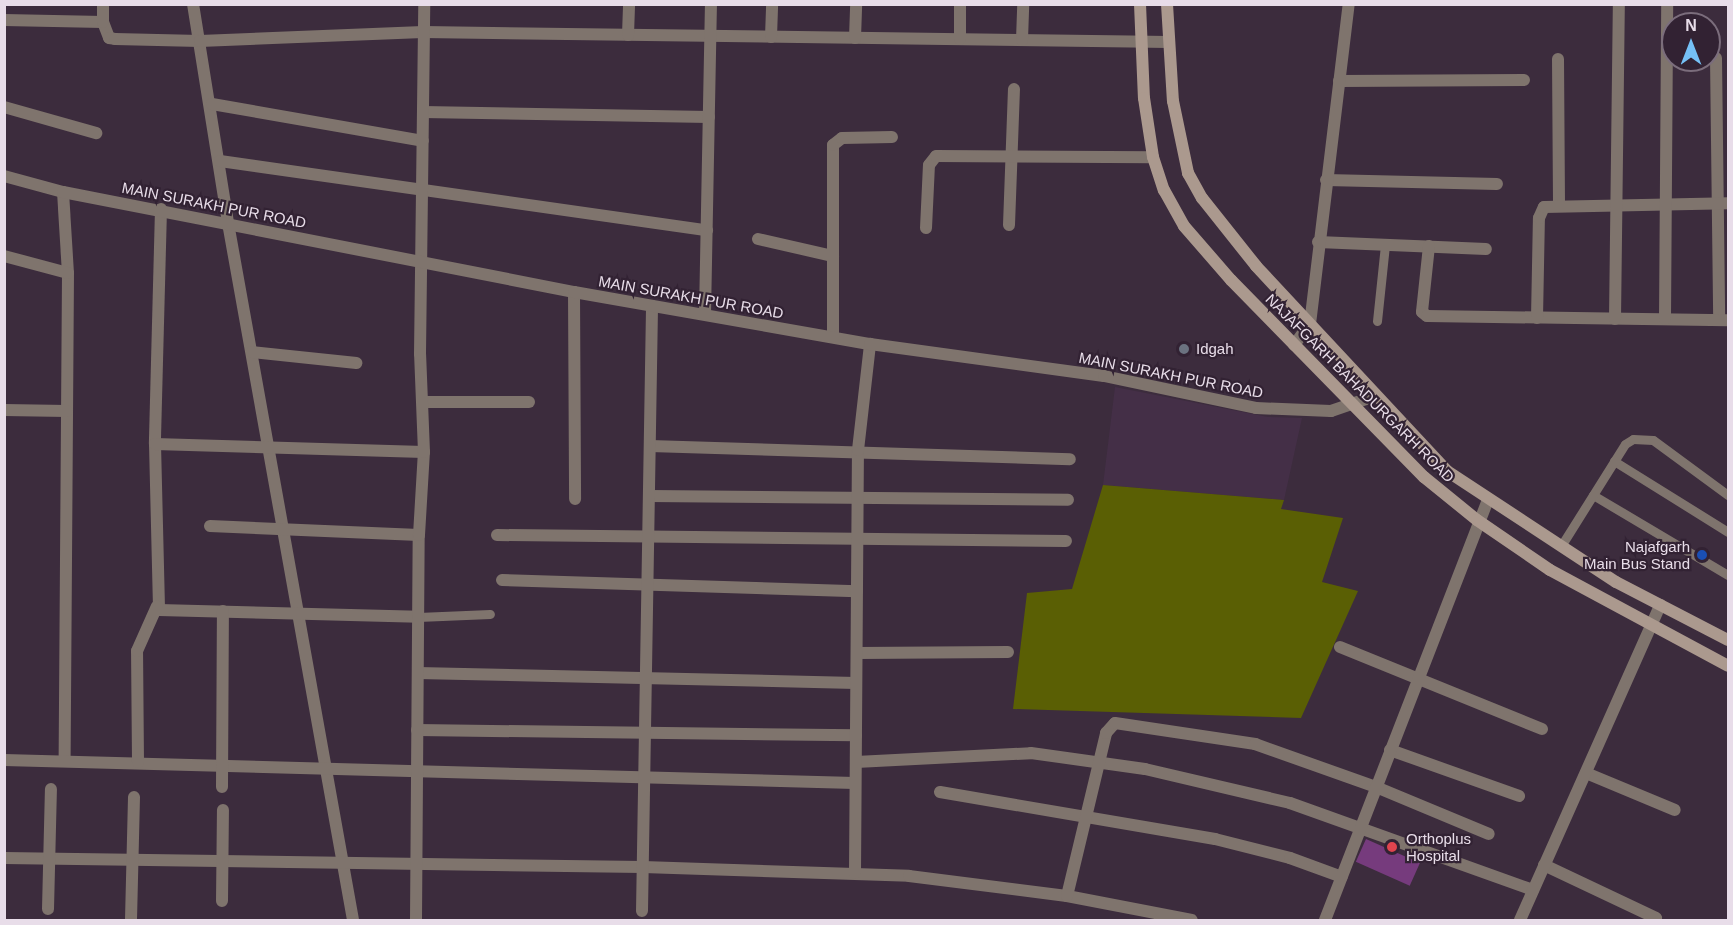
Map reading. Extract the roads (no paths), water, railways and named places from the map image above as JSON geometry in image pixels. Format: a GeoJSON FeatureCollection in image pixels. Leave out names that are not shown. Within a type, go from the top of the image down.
{"type":"FeatureCollection","features":[{"type":"Feature","properties":{"kind":"main road","name":"NAJAFGARH BAHADURGARH ROAD"},"geometry":{"type":"LineString","coordinates":[[1140,4],[1140,41],[1153,157],[1164,190],[1185,226],[1353,406],[1424,477],[1477,520],[1551,570],[1728,666]]}},
{"type":"Feature","properties":{"kind":"main road","name":"NAJAFGARH BAHADURGARH ROAD"},"geometry":{"type":"LineString","coordinates":[[1167,4],[1173,102],[1188,173],[1202,198],[1256,266],[1447,471],[1561,546],[1660,605],[1728,640]]}},
{"type":"Feature","properties":{"kind":"street"},"geometry":{"type":"LineString","coordinates":[[103,4],[103,22],[111,39],[200,40],[423,32],[1168,42]]}},
{"type":"Feature","properties":{"kind":"street"},"geometry":{"type":"LineString","coordinates":[[194,4],[212,104],[228,223],[270,449],[324,767],[344,863],[352,921]]}},
{"type":"Feature","properties":{"kind":"street"},"geometry":{"type":"LineString","coordinates":[[416,921],[419,535],[424,452],[421,260],[424,4]]}},
{"type":"Feature","properties":{"kind":"street"},"geometry":{"type":"LineString","coordinates":[[628,35],[629,4]]}},
{"type":"Feature","properties":{"kind":"street"},"geometry":{"type":"LineString","coordinates":[[705,314],[711,4]]}},
{"type":"Feature","properties":{"kind":"street"},"geometry":{"type":"LineString","coordinates":[[771,37],[772,4]]}},
{"type":"Feature","properties":{"kind":"street"},"geometry":{"type":"LineString","coordinates":[[855,38],[856,4]]}},
{"type":"Feature","properties":{"kind":"street"},"geometry":{"type":"LineString","coordinates":[[960,4],[960,39]]}},
{"type":"Feature","properties":{"kind":"street"},"geometry":{"type":"LineString","coordinates":[[1023,4],[1023,40]]}},
{"type":"Feature","properties":{"kind":"street"},"geometry":{"type":"LineString","coordinates":[[1294,345],[1310,324],[1318,242],[1349,4]]}},
{"type":"Feature","properties":{"kind":"street"},"geometry":{"type":"LineString","coordinates":[[1615,319],[1619,4]]}},
{"type":"Feature","properties":{"kind":"street"},"geometry":{"type":"LineString","coordinates":[[1665,319],[1667,4]]}},
{"type":"Feature","properties":{"kind":"street"},"geometry":{"type":"LineString","coordinates":[[4,20],[103,22]]}},
{"type":"Feature","properties":{"kind":"street"},"geometry":{"type":"LineString","coordinates":[[1558,59],[1559,205]]}},
{"type":"Feature","properties":{"kind":"street"},"geometry":{"type":"LineString","coordinates":[[1429,246],[1424,315],[1724,320],[1725,203],[1717,72]]}},
{"type":"Feature","properties":{"kind":"street"},"geometry":{"type":"LineString","coordinates":[[1339,81],[1524,80]]}},
{"type":"Feature","properties":{"kind":"street"},"geometry":{"type":"LineString","coordinates":[[1009,225],[1014,89]]}},
{"type":"Feature","properties":{"kind":"street"},"geometry":{"type":"LineString","coordinates":[[212,104],[423,141]]}},
{"type":"Feature","properties":{"kind":"street"},"geometry":{"type":"LineString","coordinates":[[4,108],[96,133]]}},
{"type":"Feature","properties":{"kind":"street"},"geometry":{"type":"LineString","coordinates":[[423,112],[709,117]]}},
{"type":"Feature","properties":{"kind":"street"},"geometry":{"type":"LineString","coordinates":[[833,336],[833,145],[842,138],[892,137]]}},
{"type":"Feature","properties":{"kind":"street"},"geometry":{"type":"LineString","coordinates":[[926,228],[931,159],[1011,156],[1153,157]]}},
{"type":"Feature","properties":{"kind":"street"},"geometry":{"type":"LineString","coordinates":[[220,161],[707,230]]}},
{"type":"Feature","properties":{"kind":"street","name":"MAIN SURAKH PUR ROAD"},"geometry":{"type":"LineString","coordinates":[[4,176],[63,192],[421,260],[574,292],[870,344],[1104,376],[1256,408],[1298,412],[1353,406],[1375,396]]}},
{"type":"Feature","properties":{"kind":"street"},"geometry":{"type":"LineString","coordinates":[[1326,180],[1497,184]]}},
{"type":"Feature","properties":{"kind":"street"},"geometry":{"type":"LineString","coordinates":[[63,192],[68,273],[65,760]]}},
{"type":"Feature","properties":{"kind":"street"},"geometry":{"type":"LineString","coordinates":[[1537,318],[1540,210],[1559,205],[1725,203]]}},
{"type":"Feature","properties":{"kind":"street"},"geometry":{"type":"LineString","coordinates":[[138,762],[137,651],[157,606],[154,444],[160,209]]}},
{"type":"Feature","properties":{"kind":"street"},"geometry":{"type":"LineString","coordinates":[[758,239],[833,256]]}},
{"type":"Feature","properties":{"kind":"street"},"geometry":{"type":"LineString","coordinates":[[1318,242],[1486,249]]}},
{"type":"Feature","properties":{"kind":"street"},"geometry":{"type":"LineString","coordinates":[[4,256],[68,273]]}},
{"type":"Feature","properties":{"kind":"street"},"geometry":{"type":"LineString","coordinates":[[574,292],[574,499]]}},
{"type":"Feature","properties":{"kind":"street"},"geometry":{"type":"LineString","coordinates":[[642,911],[652,306]]}},
{"type":"Feature","properties":{"kind":"street"},"geometry":{"type":"LineString","coordinates":[[855,873],[858,450],[870,344]]}},
{"type":"Feature","properties":{"kind":"street"},"geometry":{"type":"LineString","coordinates":[[252,352],[356,363]]}},
{"type":"Feature","properties":{"kind":"street"},"geometry":{"type":"LineString","coordinates":[[423,402],[529,402]]}},
{"type":"Feature","properties":{"kind":"street"},"geometry":{"type":"LineString","coordinates":[[4,410],[67,411]]}},
{"type":"Feature","properties":{"kind":"street"},"geometry":{"type":"LineString","coordinates":[[154,444],[424,452]]}},
{"type":"Feature","properties":{"kind":"street"},"geometry":{"type":"LineString","coordinates":[[650,446],[858,450],[1070,459]]}},
{"type":"Feature","properties":{"kind":"street"},"geometry":{"type":"LineString","coordinates":[[649,496],[1068,500]]}},
{"type":"Feature","properties":{"kind":"street"},"geometry":{"type":"LineString","coordinates":[[1325,921],[1477,520],[1488,499]]}},
{"type":"Feature","properties":{"kind":"street"},"geometry":{"type":"LineString","coordinates":[[210,526],[419,535]]}},
{"type":"Feature","properties":{"kind":"street"},"geometry":{"type":"LineString","coordinates":[[496,535],[1066,541]]}},
{"type":"Feature","properties":{"kind":"street"},"geometry":{"type":"LineString","coordinates":[[502,580],[857,591]]}},
{"type":"Feature","properties":{"kind":"street"},"geometry":{"type":"LineString","coordinates":[[1524,919],[1533,890],[1660,605]]}},
{"type":"Feature","properties":{"kind":"street"},"geometry":{"type":"LineString","coordinates":[[157,606],[165,611],[418,617]]}},
{"type":"Feature","properties":{"kind":"street"},"geometry":{"type":"LineString","coordinates":[[222,787],[223,611]]}},
{"type":"Feature","properties":{"kind":"street"},"geometry":{"type":"LineString","coordinates":[[1340,647],[1418,676],[1542,729]]}},
{"type":"Feature","properties":{"kind":"street"},"geometry":{"type":"LineString","coordinates":[[856,653],[1008,652]]}},
{"type":"Feature","properties":{"kind":"street"},"geometry":{"type":"LineString","coordinates":[[418,674],[856,683]]}},
{"type":"Feature","properties":{"kind":"street"},"geometry":{"type":"LineString","coordinates":[[1066,896],[1106,733],[1115,723],[1255,744],[1376,787],[1489,834]]}},
{"type":"Feature","properties":{"kind":"street"},"geometry":{"type":"LineString","coordinates":[[417,730],[856,735]]}},
{"type":"Feature","properties":{"kind":"street"},"geometry":{"type":"LineString","coordinates":[[1390,750],[1519,796]]}},
{"type":"Feature","properties":{"kind":"street"},"geometry":{"type":"LineString","coordinates":[[856,762],[1032,753],[1100,761],[1230,786],[1361,826],[1533,890]]}},
{"type":"Feature","properties":{"kind":"street"},"geometry":{"type":"LineString","coordinates":[[4,760],[223,764],[855,783]]}},
{"type":"Feature","properties":{"kind":"street"},"geometry":{"type":"LineString","coordinates":[[1586,773],[1675,810]]}},
{"type":"Feature","properties":{"kind":"street"},"geometry":{"type":"LineString","coordinates":[[48,909],[51,789]]}},
{"type":"Feature","properties":{"kind":"street"},"geometry":{"type":"LineString","coordinates":[[940,792],[1087,814],[1215,839],[1290,858],[1342,878]]}},
{"type":"Feature","properties":{"kind":"street"},"geometry":{"type":"LineString","coordinates":[[131,921],[134,797]]}},
{"type":"Feature","properties":{"kind":"street"},"geometry":{"type":"LineString","coordinates":[[222,901],[223,810]]}},
{"type":"Feature","properties":{"kind":"street"},"geometry":{"type":"LineString","coordinates":[[4,858],[643,867],[855,873],[946,880],[1066,896],[1192,921]]}},
{"type":"Feature","properties":{"kind":"street"},"geometry":{"type":"LineString","coordinates":[[1545,865],[1656,918]]}},
{"type":"Feature","properties":{"kind":"lane"},"geometry":{"type":"LineString","coordinates":[[1377,321],[1385,244]]}},
{"type":"Feature","properties":{"kind":"lane"},"geometry":{"type":"LineString","coordinates":[[1561,546],[1624,444],[1644,438],[1728,495]]}},
{"type":"Feature","properties":{"kind":"lane"},"geometry":{"type":"LineString","coordinates":[[1614,461],[1728,532]]}},
{"type":"Feature","properties":{"kind":"lane"},"geometry":{"type":"LineString","coordinates":[[1593,495],[1728,575]]}},
{"type":"Feature","properties":{"kind":"lane"},"geometry":{"type":"LineString","coordinates":[[418,617],[490,614]]}},
{"type":"Feature","properties":{"kind":"place","name":"Idgah"},"geometry":{"type":"Point","coordinates":[1184,349]}},
{"type":"Feature","properties":{"kind":"place","name":"Najafgarh Main Bus Stand"},"geometry":{"type":"Point","coordinates":[1702,555]}},
{"type":"Feature","properties":{"kind":"place","name":"Orthoplus Hospital"},"geometry":{"type":"Point","coordinates":[1392,847]}}]}
